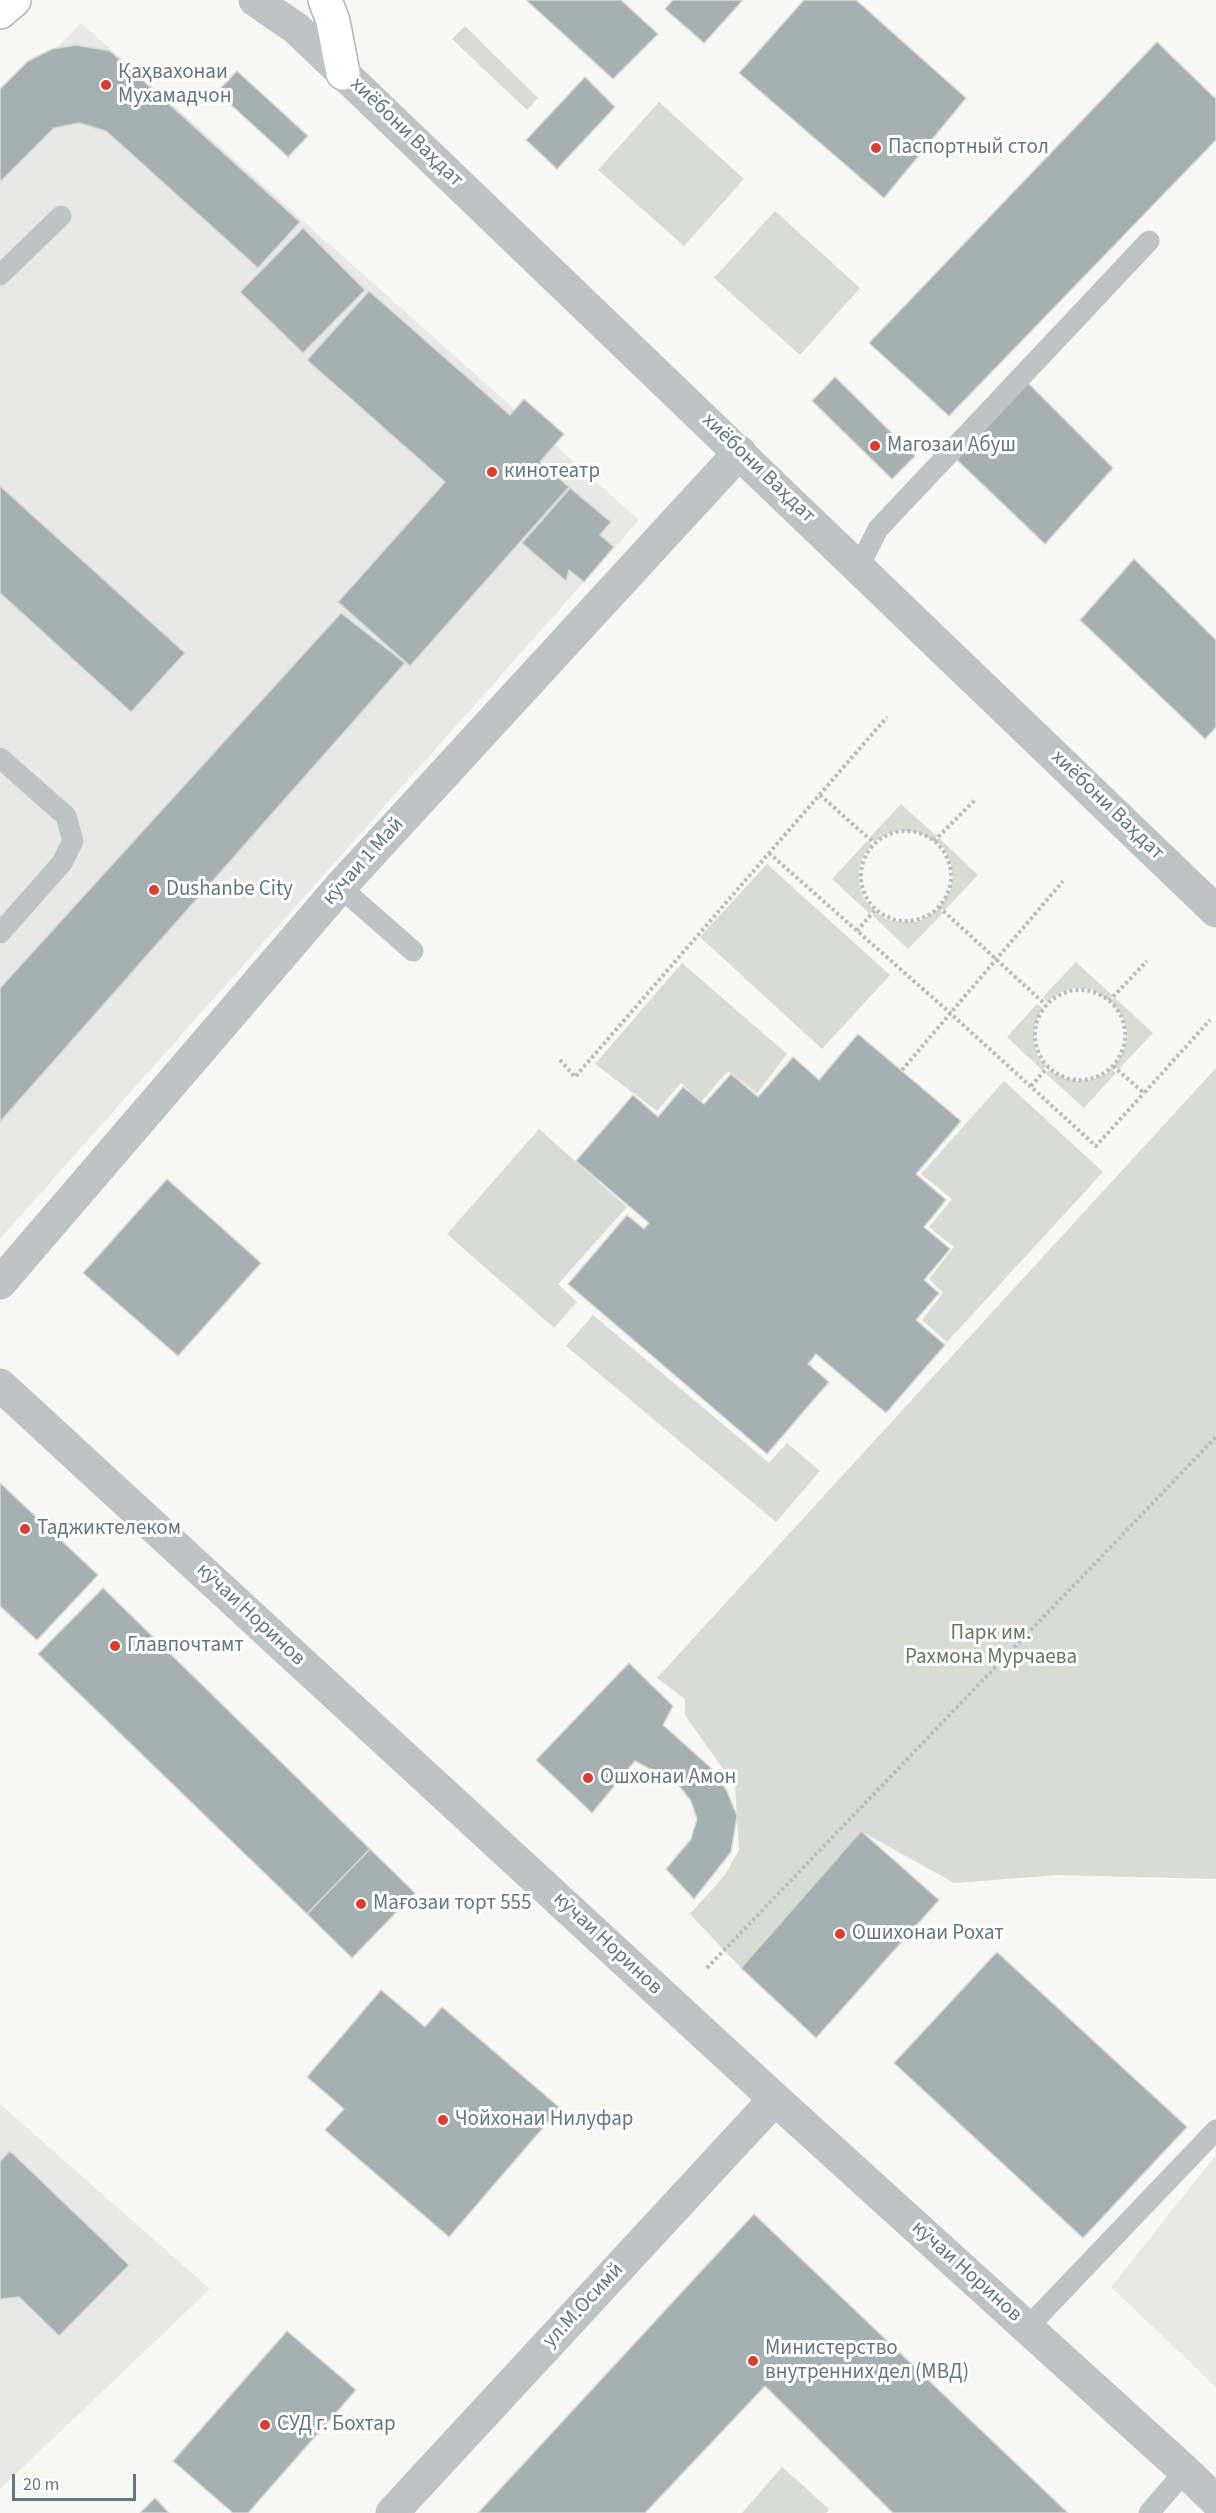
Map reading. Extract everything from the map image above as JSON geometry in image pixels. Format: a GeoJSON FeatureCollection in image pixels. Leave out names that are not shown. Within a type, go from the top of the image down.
{"type":"FeatureCollection","features":[{"type":"Feature","properties":{"kind":"main road"},"geometry":{"type":"LineString","coordinates":[[0,12],[14,0]]}},
{"type":"Feature","properties":{"kind":"main road"},"geometry":{"type":"LineString","coordinates":[[325,0],[333,21],[344,73]]}},
{"type":"Feature","properties":{"kind":"street"},"geometry":{"type":"LineString","coordinates":[[255,0],[297,29]]}},
{"type":"Feature","properties":{"kind":"street"},"geometry":{"type":"LineString","coordinates":[[279,0],[297,29]]}},
{"type":"Feature","properties":{"kind":"street","name":"хиёбони Ваҳдат"},"geometry":{"type":"LineString","coordinates":[[297,29],[1216,911]]}},
{"type":"Feature","properties":{"kind":"street","name":"кӯчаи 1 Май"},"geometry":{"type":"LineString","coordinates":[[0,1283],[340,887],[740,452]]}},
{"type":"Feature","properties":{"kind":"street","name":"кӯчаи Норинов"},"geometry":{"type":"LineString","coordinates":[[0,1385],[775,2099],[1216,2501]]}},
{"type":"Feature","properties":{"kind":"street","name":"ул.М.Осимй"},"geometry":{"type":"LineString","coordinates":[[392,2513],[775,2099]]}},
{"type":"Feature","properties":{"kind":"lane"},"geometry":{"type":"LineString","coordinates":[[0,275],[61,216]]}},
{"type":"Feature","properties":{"kind":"lane"},"geometry":{"type":"LineString","coordinates":[[859,566],[878,529],[1149,241]]}},
{"type":"Feature","properties":{"kind":"lane"},"geometry":{"type":"LineString","coordinates":[[0,758],[66,816],[73,841],[62,863],[0,933]]}},
{"type":"Feature","properties":{"kind":"lane"},"geometry":{"type":"LineString","coordinates":[[340,887],[413,951]]}},
{"type":"Feature","properties":{"kind":"lane"},"geometry":{"type":"LineString","coordinates":[[1028,2328],[1216,2130]]}},
{"type":"Feature","properties":{"kind":"lane"},"geometry":{"type":"LineString","coordinates":[[1149,2513],[1185,2471]]}},
{"type":"Feature","properties":{"kind":"path"},"geometry":{"type":"LineString","coordinates":[[560,1060],[575,1077],[887,717]]}},
{"type":"Feature","properties":{"kind":"path"},"geometry":{"type":"LineString","coordinates":[[820,795],[874,843]]}},
{"type":"Feature","properties":{"kind":"path"},"geometry":{"type":"LineString","coordinates":[[934,841],[975,800]]}},
{"type":"Feature","properties":{"kind":"path"},"geometry":{"type":"LineString","coordinates":[[901,831],[917,832],[942,848],[949,861],[951,876],[949,891],[939,907],[930,915],[902,922],[888,918],[875,910],[866,898],[861,884],[860,869],[865,855],[874,843],[887,835],[901,831]]}},
{"type":"Feature","properties":{"kind":"path"},"geometry":{"type":"LineString","coordinates":[[769,853],[1096,1146],[1210,1020]]}},
{"type":"Feature","properties":{"kind":"path"},"geometry":{"type":"LineString","coordinates":[[902,1070],[1063,882]]}},
{"type":"Feature","properties":{"kind":"path"},"geometry":{"type":"LineString","coordinates":[[939,907],[1046,1005]]}},
{"type":"Feature","properties":{"kind":"path"},"geometry":{"type":"LineString","coordinates":[[857,931],[875,910]]}},
{"type":"Feature","properties":{"kind":"path"},"geometry":{"type":"LineString","coordinates":[[1110,1001],[1148,961]]}},
{"type":"Feature","properties":{"kind":"path"},"geometry":{"type":"LineString","coordinates":[[1075,989],[1091,990],[1105,996],[1123,1020],[1125,1034],[1123,1050],[1113,1065],[1091,1079],[1076,1080],[1062,1077],[1048,1067],[1035,1043],[1035,1027],[1039,1013],[1046,1005],[1061,993],[1075,989]]}},
{"type":"Feature","properties":{"kind":"path"},"geometry":{"type":"LineString","coordinates":[[1113,1065],[1144,1093]]}},
{"type":"Feature","properties":{"kind":"path"},"geometry":{"type":"LineString","coordinates":[[1031,1086],[1048,1067]]}},
{"type":"Feature","properties":{"kind":"path"},"geometry":{"type":"LineString","coordinates":[[707,1968],[1216,1437]]}},
{"type":"Feature","properties":{"kind":"shaded area"},"geometry":{"type":"Polygon","coordinates":[[[81,23],[639,520],[0,1239],[0,107],[81,23]]]}},
{"type":"Feature","properties":{"kind":"shaded area"},"geometry":{"type":"Polygon","coordinates":[[[0,2104],[210,2289],[0,2489],[0,2104]]]}},
{"type":"Feature","properties":{"kind":"shaded area"},"geometry":{"type":"Polygon","coordinates":[[[1216,2155],[1216,2387],[1111,2287],[1216,2155]]]}},
{"type":"Feature","properties":{"kind":"green space"},"geometry":{"type":"Polygon","coordinates":[[[465,26],[538,98],[527,110],[452,39],[465,26]]]}},
{"type":"Feature","properties":{"kind":"green space"},"geometry":{"type":"Polygon","coordinates":[[[659,102],[744,179],[684,246],[598,170],[659,102]]]}},
{"type":"Feature","properties":{"kind":"green space"},"geometry":{"type":"Polygon","coordinates":[[[775,211],[860,288],[800,355],[714,278],[775,211]]]}},
{"type":"Feature","properties":{"kind":"green space"},"geometry":{"type":"Polygon","coordinates":[[[901,804],[937,836],[934,840],[917,832],[901,830],[886,834],[874,842],[870,837],[901,804]]]}},
{"type":"Feature","properties":{"kind":"green space"},"geometry":{"type":"Polygon","coordinates":[[[939,838],[978,875],[944,911],[940,907],[950,891],[953,876],[950,861],[943,847],[935,841],[939,838]]]}},
{"type":"Feature","properties":{"kind":"green space"},"geometry":{"type":"Polygon","coordinates":[[[867,841],[872,845],[864,854],[859,869],[859,884],[864,899],[873,910],[870,914],[832,879],[867,841]]]}},
{"type":"Feature","properties":{"kind":"green space"},"geometry":{"type":"Polygon","coordinates":[[[767,864],[890,975],[822,1049],[700,937],[767,864]]]}},
{"type":"Feature","properties":{"kind":"green space"},"geometry":{"type":"Polygon","coordinates":[[[939,909],[943,913],[908,949],[872,915],[875,911],[887,920],[918,922],[939,909]]]}},
{"type":"Feature","properties":{"kind":"green space"},"geometry":{"type":"Polygon","coordinates":[[[1076,962],[1113,996],[1109,1000],[1091,989],[1075,988],[1060,992],[1047,1002],[1043,997],[1076,962]]]}},
{"type":"Feature","properties":{"kind":"green space"},"geometry":{"type":"Polygon","coordinates":[[[682,963],[787,1054],[757,1093],[728,1071],[701,1102],[681,1083],[657,1111],[595,1064],[682,963]]]}},
{"type":"Feature","properties":{"kind":"green space"},"geometry":{"type":"Polygon","coordinates":[[[1114,997],[1153,1033],[1118,1070],[1114,1066],[1124,1050],[1127,1034],[1124,1019],[1111,1001],[1114,997]]]}},
{"type":"Feature","properties":{"kind":"green space"},"geometry":{"type":"Polygon","coordinates":[[[1037,1004],[1042,1008],[1034,1027],[1034,1043],[1038,1057],[1046,1066],[1042,1070],[1007,1037],[1037,1004]]]}},
{"type":"Feature","properties":{"kind":"green space"},"geometry":{"type":"Polygon","coordinates":[[[1111,1068],[1116,1073],[1084,1108],[1046,1074],[1049,1070],[1061,1077],[1077,1081],[1091,1080],[1106,1074],[1111,1068]]]}},
{"type":"Feature","properties":{"kind":"green space","name":"Парк им. Рахмона Мурчаева"},"geometry":{"type":"Polygon","coordinates":[[[1216,1068],[1216,1879],[1058,1875],[954,1883],[861,1831],[741,1968],[690,1914],[725,1875],[739,1850],[735,1786],[685,1715],[685,1699],[657,1678],[1216,1068]]]}},
{"type":"Feature","properties":{"kind":"green space"},"geometry":{"type":"Polygon","coordinates":[[[1004,1081],[1103,1172],[947,1342],[922,1320],[943,1293],[929,1279],[954,1247],[929,1227],[952,1199],[921,1174],[1004,1081]]]}},
{"type":"Feature","properties":{"kind":"green space"},"geometry":{"type":"Polygon","coordinates":[[[539,1129],[627,1207],[558,1284],[577,1302],[554,1328],[447,1234],[539,1129]]]}},
{"type":"Feature","properties":{"kind":"green space"},"geometry":{"type":"Polygon","coordinates":[[[593,1315],[769,1463],[787,1443],[820,1471],[776,1522],[566,1346],[593,1315]]]}},
{"type":"Feature","properties":{"kind":"green space"},"geometry":{"type":"Polygon","coordinates":[[[782,2467],[829,2509],[826,2513],[742,2513],[782,2467]]]}},
{"type":"Feature","properties":{"kind":"building"},"geometry":{"type":"Polygon","coordinates":[[[526,0],[621,0],[658,34],[613,79],[526,0]]]}},
{"type":"Feature","properties":{"kind":"building"},"geometry":{"type":"Polygon","coordinates":[[[673,0],[743,0],[704,43],[665,9],[673,0]]]}},
{"type":"Feature","properties":{"kind":"building","name":"Паспортный стол"},"geometry":{"type":"Polygon","coordinates":[[[804,0],[856,0],[966,98],[884,198],[739,73],[804,0]]]}},
{"type":"Feature","properties":{"kind":"building"},"geometry":{"type":"Polygon","coordinates":[[[1157,42],[1216,99],[1216,140],[949,416],[869,343],[1157,42]]]}},
{"type":"Feature","properties":{"kind":"building"},"geometry":{"type":"Polygon","coordinates":[[[76,45],[110,51],[300,222],[258,268],[106,131],[79,123],[54,128],[0,182],[0,89],[28,61],[52,49],[76,45]]]}},
{"type":"Feature","properties":{"kind":"building"},"geometry":{"type":"Polygon","coordinates":[[[237,71],[308,136],[288,157],[217,92],[237,71]]]}},
{"type":"Feature","properties":{"kind":"building"},"geometry":{"type":"Polygon","coordinates":[[[585,77],[615,107],[557,169],[526,140],[585,77]]]}},
{"type":"Feature","properties":{"kind":"building"},"geometry":{"type":"Polygon","coordinates":[[[303,228],[365,290],[303,353],[240,292],[303,228]]]}},
{"type":"Feature","properties":{"kind":"building","name":"кинотеатр"},"geometry":{"type":"Polygon","coordinates":[[[369,291],[510,415],[524,399],[564,434],[540,462],[569,487],[410,666],[338,602],[445,482],[307,360],[369,291]]]}},
{"type":"Feature","properties":{"kind":"building"},"geometry":{"type":"Polygon","coordinates":[[[835,377],[915,456],[892,479],[812,401],[835,377]]]}},
{"type":"Feature","properties":{"kind":"building"},"geometry":{"type":"Polygon","coordinates":[[[1026,381],[1113,468],[1045,544],[954,457],[1026,381]]]}},
{"type":"Feature","properties":{"kind":"building"},"geometry":{"type":"Polygon","coordinates":[[[0,486],[185,653],[131,712],[0,593],[0,486]]]}},
{"type":"Feature","properties":{"kind":"building"},"geometry":{"type":"Polygon","coordinates":[[[570,488],[611,522],[600,535],[614,547],[584,582],[569,570],[566,581],[522,543],[570,488]]]}},
{"type":"Feature","properties":{"kind":"building"},"geometry":{"type":"Polygon","coordinates":[[[1134,559],[1216,640],[1216,727],[1205,739],[1080,620],[1134,559]]]}},
{"type":"Feature","properties":{"kind":"building"},"geometry":{"type":"Polygon","coordinates":[[[341,613],[405,663],[0,1122],[0,988],[341,613]]]}},
{"type":"Feature","properties":{"kind":"building"},"geometry":{"type":"Polygon","coordinates":[[[858,1034],[961,1121],[916,1174],[946,1200],[924,1227],[950,1249],[924,1280],[939,1293],[916,1320],[945,1345],[886,1413],[816,1354],[808,1364],[829,1382],[767,1454],[568,1284],[627,1215],[644,1229],[649,1223],[576,1161],[633,1095],[658,1117],[683,1087],[704,1104],[731,1074],[758,1097],[793,1057],[819,1080],[858,1034]]]}},
{"type":"Feature","properties":{"kind":"building"},"geometry":{"type":"Polygon","coordinates":[[[167,1179],[261,1263],[178,1356],[83,1273],[167,1179]]]}},
{"type":"Feature","properties":{"kind":"building","name":"Таджиктелеком"},"geometry":{"type":"Polygon","coordinates":[[[0,1483],[98,1575],[37,1640],[0,1606],[0,1483]]]}},
{"type":"Feature","properties":{"kind":"building"},"geometry":{"type":"Polygon","coordinates":[[[103,1588],[370,1849],[307,1914],[38,1654],[103,1588]]]}},
{"type":"Feature","properties":{"kind":"building","name":"Ошхонаи Амон"},"geometry":{"type":"Polygon","coordinates":[[[629,1663],[673,1706],[663,1725],[710,1767],[727,1791],[737,1816],[731,1852],[694,1899],[666,1869],[691,1839],[697,1819],[691,1801],[677,1783],[635,1761],[592,1813],[536,1760],[629,1663]]]}},
{"type":"Feature","properties":{"kind":"building","name":"Ошихонаи Рохат"},"geometry":{"type":"Polygon","coordinates":[[[861,1831],[939,1900],[816,2038],[741,1968],[861,1831]]]}},
{"type":"Feature","properties":{"kind":"building","name":"Мағозаи торт 555"},"geometry":{"type":"Polygon","coordinates":[[[370,1849],[415,1893],[352,1958],[307,1914],[370,1849]]]}},
{"type":"Feature","properties":{"kind":"building"},"geometry":{"type":"Polygon","coordinates":[[[997,1952],[1187,2127],[1083,2238],[894,2063],[997,1952]]]}},
{"type":"Feature","properties":{"kind":"building","name":"Чойхонаи Нилуфар"},"geometry":{"type":"Polygon","coordinates":[[[381,1990],[425,2027],[442,2007],[560,2108],[449,2237],[325,2130],[344,2109],[307,2077],[381,1990]]]}},
{"type":"Feature","properties":{"kind":"building"},"geometry":{"type":"Polygon","coordinates":[[[10,2151],[129,2265],[59,2336],[19,2297],[0,2299],[0,2161],[10,2151]]]}},
{"type":"Feature","properties":{"kind":"building"},"geometry":{"type":"Polygon","coordinates":[[[754,2214],[1068,2513],[893,2513],[765,2386],[645,2513],[478,2513],[754,2214]]]}},
{"type":"Feature","properties":{"kind":"building","name":"СУД г. Бохтар"},"geometry":{"type":"Polygon","coordinates":[[[287,2331],[356,2390],[248,2513],[233,2513],[173,2461],[287,2331]]]}},
{"type":"Feature","properties":{"kind":"building"},"geometry":{"type":"Polygon","coordinates":[[[155,2498],[169,2513],[140,2513],[155,2498]]]}},
{"type":"Feature","properties":{"kind":"place","name":"Қаҳвахонаи Мухамадчон"},"geometry":{"type":"Point","coordinates":[106,85]}},
{"type":"Feature","properties":{"kind":"place","name":"Паспортный стол"},"geometry":{"type":"Point","coordinates":[876,148]}},
{"type":"Feature","properties":{"kind":"place","name":"Магозаи Абуш"},"geometry":{"type":"Point","coordinates":[875,446]}},
{"type":"Feature","properties":{"kind":"place","name":"кинотеатр"},"geometry":{"type":"Point","coordinates":[492,472]}},
{"type":"Feature","properties":{"kind":"place","name":"Dushanbe City"},"geometry":{"type":"Point","coordinates":[154,890]}},
{"type":"Feature","properties":{"kind":"place","name":"Таджиктелеком"},"geometry":{"type":"Point","coordinates":[25,1529]}},
{"type":"Feature","properties":{"kind":"place","name":"Главпочтамт"},"geometry":{"type":"Point","coordinates":[115,1646]}},
{"type":"Feature","properties":{"kind":"place","name":"Ошхонаи Амон"},"geometry":{"type":"Point","coordinates":[588,1778]}},
{"type":"Feature","properties":{"kind":"place","name":"Мағозаи торт 555"},"geometry":{"type":"Point","coordinates":[361,1904]}},
{"type":"Feature","properties":{"kind":"place","name":"Ошихонаи Рохат"},"geometry":{"type":"Point","coordinates":[840,1934]}},
{"type":"Feature","properties":{"kind":"place","name":"Чойхонаи Нилуфар"},"geometry":{"type":"Point","coordinates":[443,2120]}},
{"type":"Feature","properties":{"kind":"place","name":"Министерство внутренних дел (МВД)"},"geometry":{"type":"Point","coordinates":[753,2361]}},
{"type":"Feature","properties":{"kind":"place","name":"СУД г. Бохтар"},"geometry":{"type":"Point","coordinates":[265,2425]}}]}
